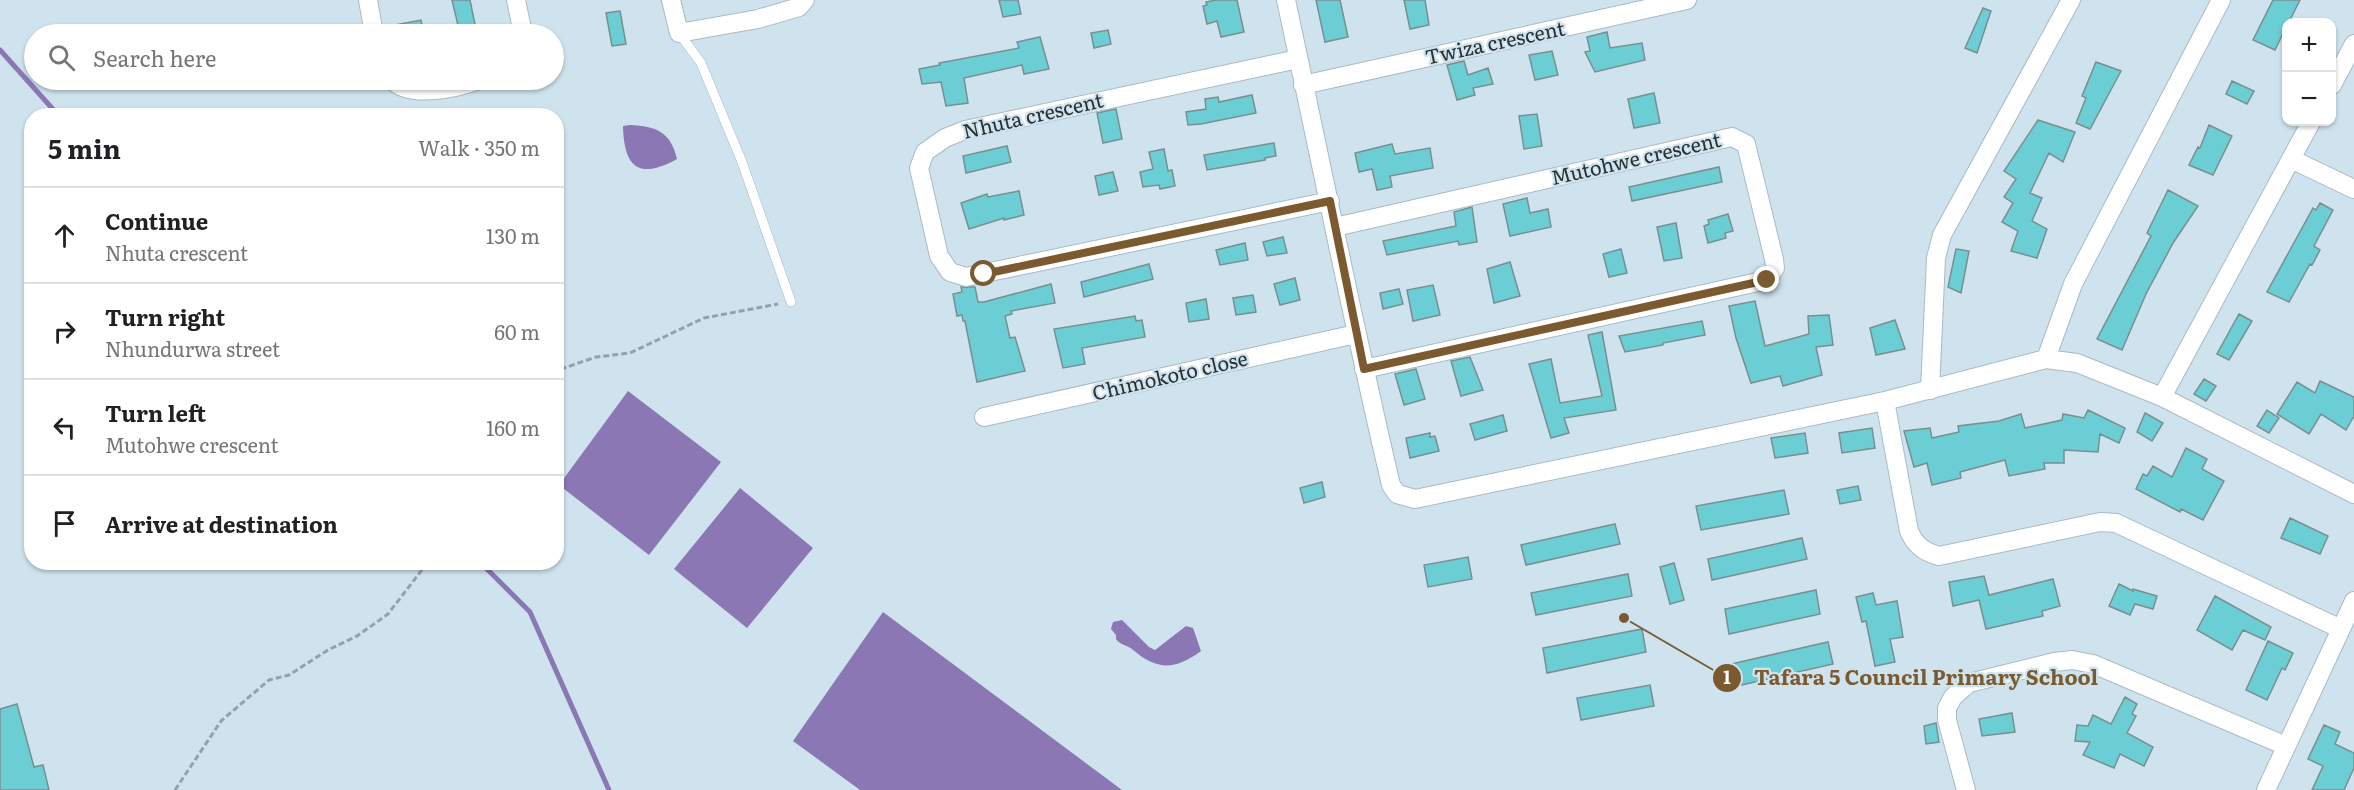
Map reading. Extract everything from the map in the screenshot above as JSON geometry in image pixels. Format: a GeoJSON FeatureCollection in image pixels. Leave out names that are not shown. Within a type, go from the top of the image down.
{"type":"FeatureCollection","features":[{"type":"Feature","properties":{"kind":"street"},"geometry":{"type":"LineString","coordinates":[[368,0],[372,24]]}},
{"type":"Feature","properties":{"kind":"street"},"geometry":{"type":"LineString","coordinates":[[516,0],[522,24]]}},
{"type":"Feature","properties":{"kind":"street"},"geometry":{"type":"LineString","coordinates":[[671,0],[680,33],[758,19],[799,7],[805,0]]}},
{"type":"Feature","properties":{"kind":"street"},"geometry":{"type":"LineString","coordinates":[[1286,0],[1330,201],[1356,334],[1390,485],[1397,494],[1415,499],[1885,401],[2046,359],[2077,363],[2162,397],[2354,494]]}},
{"type":"Feature","properties":{"kind":"street","name":"Twiza crescent"},"geometry":{"type":"LineString","coordinates":[[1303,85],[1687,0]]}},
{"type":"Feature","properties":{"kind":"street"},"geometry":{"type":"LineString","coordinates":[[1930,390],[1936,258],[1942,235],[2071,0]]}},
{"type":"Feature","properties":{"kind":"street"},"geometry":{"type":"LineString","coordinates":[[2046,359],[2073,284],[2221,0]]}},
{"type":"Feature","properties":{"kind":"street"},"geometry":{"type":"LineString","coordinates":[[2336,76],[2354,44]]}},
{"type":"Feature","properties":{"kind":"street","name":"Nhuta crescent"},"geometry":{"type":"LineString","coordinates":[[1298,58],[965,130],[945,138],[925,152],[919,168],[939,256],[950,272],[966,278],[1330,201]]}},
{"type":"Feature","properties":{"kind":"street"},"geometry":{"type":"LineString","coordinates":[[2162,397],[2309,126]]}},
{"type":"Feature","properties":{"kind":"street","name":"Mutohwe crescent"},"geometry":{"type":"LineString","coordinates":[[1335,227],[1732,137],[1746,144],[1774,259],[1774,268],[1767,280],[1364,369]]}},
{"type":"Feature","properties":{"kind":"street"},"geometry":{"type":"LineString","coordinates":[[2291,159],[2354,189]]}},
{"type":"Feature","properties":{"kind":"street","name":"Chimokoto close"},"geometry":{"type":"LineString","coordinates":[[984,417],[1356,334]]}},
{"type":"Feature","properties":{"kind":"street"},"geometry":{"type":"LineString","coordinates":[[1885,401],[1909,531],[1913,541],[1927,553],[1939,556],[2100,522],[2116,523],[2341,629]]}},
{"type":"Feature","properties":{"kind":"street"},"geometry":{"type":"LineString","coordinates":[[2266,790],[2354,602]]}},
{"type":"Feature","properties":{"kind":"street"},"geometry":{"type":"LineString","coordinates":[[1966,790],[1947,720],[1947,708],[1953,697],[1969,683],[2054,662],[2072,660],[2092,664],[2286,746]]}},
{"type":"Feature","properties":{"kind":"lane"},"geometry":{"type":"LineString","coordinates":[[680,33],[701,63],[741,162],[791,302]]}},
{"type":"Feature","properties":{"kind":"path"},"geometry":{"type":"LineString","coordinates":[[564,368],[596,357],[630,353],[704,318],[791,302]]}},
{"type":"Feature","properties":{"kind":"path"},"geometry":{"type":"LineString","coordinates":[[175,790],[220,721],[269,680],[289,675],[328,650],[357,636],[388,614],[422,570]]}},
{"type":"Feature","properties":{"kind":"shaded area"},"geometry":{"type":"Polygon","coordinates":[[[630,125],[661,132],[671,142],[677,159],[653,169],[636,166],[627,152],[624,140],[623,126],[630,125]]]}},
{"type":"Feature","properties":{"kind":"shaded area"},"geometry":{"type":"Polygon","coordinates":[[[628,391],[721,462],[649,555],[564,489],[564,478],[628,391]]]}},
{"type":"Feature","properties":{"kind":"shaded area"},"geometry":{"type":"Polygon","coordinates":[[[740,488],[813,548],[747,628],[674,569],[740,488]]]}},
{"type":"Feature","properties":{"kind":"shaded area"},"geometry":{"type":"Polygon","coordinates":[[[883,612],[1122,790],[860,790],[793,741],[883,612]]]}},
{"type":"Feature","properties":{"kind":"shaded area"},"geometry":{"type":"Polygon","coordinates":[[[1122,620],[1149,647],[1155,650],[1186,626],[1193,628],[1201,651],[1174,665],[1149,661],[1116,639],[1111,629],[1113,622],[1122,620]]]}},
{"type":"Feature","properties":{"kind":"building"},"geometry":{"type":"Polygon","coordinates":[[[452,0],[470,0],[475,24],[458,24],[452,0]]]}},
{"type":"Feature","properties":{"kind":"building"},"geometry":{"type":"Polygon","coordinates":[[[999,0],[1018,0],[1021,14],[1003,17],[999,0]]]}},
{"type":"Feature","properties":{"kind":"building"},"geometry":{"type":"Polygon","coordinates":[[[1237,0],[1244,32],[1221,37],[1217,21],[1207,24],[1203,6],[1207,5],[1206,2],[1237,0]]]}},
{"type":"Feature","properties":{"kind":"building"},"geometry":{"type":"Polygon","coordinates":[[[1316,0],[1340,0],[1348,37],[1325,42],[1316,0]]]}},
{"type":"Feature","properties":{"kind":"building"},"geometry":{"type":"Polygon","coordinates":[[[1404,0],[1425,0],[1429,25],[1410,29],[1404,0]]]}},
{"type":"Feature","properties":{"kind":"building"},"geometry":{"type":"Polygon","coordinates":[[[2273,0],[2300,0],[2291,18],[2282,18],[2282,35],[2275,50],[2253,40],[2273,0]]]}},
{"type":"Feature","properties":{"kind":"building"},"geometry":{"type":"Polygon","coordinates":[[[1983,8],[1991,11],[1977,53],[1965,48],[1983,8]]]}},
{"type":"Feature","properties":{"kind":"building"},"geometry":{"type":"Polygon","coordinates":[[[620,11],[626,44],[612,46],[606,13],[620,11]]]}},
{"type":"Feature","properties":{"kind":"building"},"geometry":{"type":"Polygon","coordinates":[[[421,20],[422,24],[400,24],[421,20]]]}},
{"type":"Feature","properties":{"kind":"building"},"geometry":{"type":"Polygon","coordinates":[[[1108,30],[1111,44],[1094,48],[1091,33],[1108,30]]]}},
{"type":"Feature","properties":{"kind":"building"},"geometry":{"type":"Polygon","coordinates":[[[1607,32],[1610,48],[1642,43],[1645,60],[1595,72],[1585,52],[1590,51],[1587,37],[1607,32]]]}},
{"type":"Feature","properties":{"kind":"building"},"geometry":{"type":"Polygon","coordinates":[[[1040,37],[1049,69],[1024,74],[1022,65],[964,78],[968,103],[946,106],[941,82],[922,84],[919,69],[1019,48],[1017,42],[1040,37]]]}},
{"type":"Feature","properties":{"kind":"building"},"geometry":{"type":"Polygon","coordinates":[[[1552,51],[1558,75],[1535,80],[1529,55],[1552,51]]]}},
{"type":"Feature","properties":{"kind":"building"},"geometry":{"type":"Polygon","coordinates":[[[1464,61],[1468,75],[1488,68],[1493,84],[1473,88],[1475,95],[1457,100],[1447,65],[1464,61]]]}},
{"type":"Feature","properties":{"kind":"building"},"geometry":{"type":"Polygon","coordinates":[[[2096,62],[2121,71],[2090,129],[2076,123],[2086,98],[2082,96],[2096,62]]]}},
{"type":"Feature","properties":{"kind":"building"},"geometry":{"type":"Polygon","coordinates":[[[2232,81],[2254,91],[2247,104],[2226,94],[2232,81]]]}},
{"type":"Feature","properties":{"kind":"building"},"geometry":{"type":"Polygon","coordinates":[[[1654,93],[1660,123],[1634,128],[1628,99],[1654,93]]]}},
{"type":"Feature","properties":{"kind":"building"},"geometry":{"type":"Polygon","coordinates":[[[1252,95],[1256,113],[1188,125],[1186,112],[1206,109],[1205,99],[1218,97],[1219,102],[1252,95]]]}},
{"type":"Feature","properties":{"kind":"building"},"geometry":{"type":"Polygon","coordinates":[[[1116,109],[1122,139],[1103,143],[1097,113],[1116,109]]]}},
{"type":"Feature","properties":{"kind":"building"},"geometry":{"type":"Polygon","coordinates":[[[1537,114],[1542,146],[1524,149],[1519,116],[1537,114]]]}},
{"type":"Feature","properties":{"kind":"building"},"geometry":{"type":"Polygon","coordinates":[[[2038,120],[2075,132],[2063,162],[2049,153],[2030,193],[2042,198],[2032,221],[2047,229],[2037,258],[2011,251],[2018,231],[2002,222],[2013,203],[2004,197],[2016,179],[2004,171],[2038,120]]]}},
{"type":"Feature","properties":{"kind":"building"},"geometry":{"type":"Polygon","coordinates":[[[2209,125],[2232,136],[2213,175],[2189,165],[2198,147],[2200,148],[2209,125]]]}},
{"type":"Feature","properties":{"kind":"building"},"geometry":{"type":"Polygon","coordinates":[[[1274,143],[1276,156],[1207,170],[1204,155],[1274,143]]]}},
{"type":"Feature","properties":{"kind":"building"},"geometry":{"type":"Polygon","coordinates":[[[1392,144],[1395,154],[1430,148],[1433,168],[1390,176],[1392,187],[1377,190],[1372,169],[1359,172],[1355,153],[1392,144]]]}},
{"type":"Feature","properties":{"kind":"building"},"geometry":{"type":"Polygon","coordinates":[[[1007,146],[1011,162],[966,173],[963,156],[1007,146]]]}},
{"type":"Feature","properties":{"kind":"building"},"geometry":{"type":"Polygon","coordinates":[[[1164,149],[1168,171],[1172,170],[1175,186],[1160,189],[1159,185],[1143,187],[1140,172],[1153,169],[1149,152],[1164,149]]]}},
{"type":"Feature","properties":{"kind":"building"},"geometry":{"type":"Polygon","coordinates":[[[1719,167],[1722,182],[1632,201],[1629,187],[1719,167]]]}},
{"type":"Feature","properties":{"kind":"building"},"geometry":{"type":"Polygon","coordinates":[[[1113,172],[1118,191],[1099,195],[1095,176],[1113,172]]]}},
{"type":"Feature","properties":{"kind":"building"},"geometry":{"type":"Polygon","coordinates":[[[2168,190],[2198,206],[2173,243],[2146,294],[2122,350],[2097,339],[2151,236],[2147,233],[2168,190]]]}},
{"type":"Feature","properties":{"kind":"building"},"geometry":{"type":"Polygon","coordinates":[[[1019,191],[1024,215],[1004,220],[1004,218],[969,229],[961,203],[987,194],[988,197],[1019,191]]]}},
{"type":"Feature","properties":{"kind":"building"},"geometry":{"type":"Polygon","coordinates":[[[1527,198],[1530,213],[1548,209],[1551,227],[1510,236],[1503,204],[1527,198]]]}},
{"type":"Feature","properties":{"kind":"building"},"geometry":{"type":"Polygon","coordinates":[[[2320,203],[2333,210],[2314,246],[2320,250],[2289,302],[2267,292],[2313,208],[2316,210],[2320,203]]]}},
{"type":"Feature","properties":{"kind":"building"},"geometry":{"type":"Polygon","coordinates":[[[1472,207],[1477,242],[1459,245],[1458,241],[1387,255],[1383,241],[1456,226],[1454,212],[1472,207]]]}},
{"type":"Feature","properties":{"kind":"building"},"geometry":{"type":"Polygon","coordinates":[[[1728,214],[1733,231],[1725,233],[1726,238],[1708,243],[1704,226],[1709,224],[1708,220],[1728,214]]]}},
{"type":"Feature","properties":{"kind":"building"},"geometry":{"type":"Polygon","coordinates":[[[1676,223],[1682,258],[1664,261],[1657,227],[1676,223]]]}},
{"type":"Feature","properties":{"kind":"building"},"geometry":{"type":"Polygon","coordinates":[[[1283,237],[1287,253],[1267,256],[1263,242],[1283,237]]]}},
{"type":"Feature","properties":{"kind":"building"},"geometry":{"type":"Polygon","coordinates":[[[1245,243],[1248,260],[1220,265],[1216,250],[1245,243]]]}},
{"type":"Feature","properties":{"kind":"building"},"geometry":{"type":"Polygon","coordinates":[[[1621,249],[1627,273],[1609,277],[1603,254],[1621,249]]]}},
{"type":"Feature","properties":{"kind":"building"},"geometry":{"type":"Polygon","coordinates":[[[1956,249],[1969,251],[1961,293],[1948,287],[1956,249]]]}},
{"type":"Feature","properties":{"kind":"building"},"geometry":{"type":"Polygon","coordinates":[[[1510,262],[1520,296],[1494,303],[1487,269],[1510,262]]]}},
{"type":"Feature","properties":{"kind":"building"},"geometry":{"type":"Polygon","coordinates":[[[1149,264],[1153,279],[1084,297],[1081,282],[1149,264]]]}},
{"type":"Feature","properties":{"kind":"building"},"geometry":{"type":"Polygon","coordinates":[[[1295,278],[1300,300],[1280,305],[1274,284],[1295,278]]]}},
{"type":"Feature","properties":{"kind":"building"},"geometry":{"type":"Polygon","coordinates":[[[1051,284],[1055,303],[1011,311],[1012,314],[1005,316],[1010,338],[1015,337],[1025,371],[977,382],[965,321],[962,315],[957,316],[953,294],[962,292],[961,287],[975,287],[978,302],[984,302],[1051,284]]]}},
{"type":"Feature","properties":{"kind":"building"},"geometry":{"type":"Polygon","coordinates":[[[1433,285],[1440,315],[1413,321],[1407,290],[1433,285]]]}},
{"type":"Feature","properties":{"kind":"building"},"geometry":{"type":"Polygon","coordinates":[[[1399,289],[1403,304],[1383,309],[1380,293],[1399,289]]]}},
{"type":"Feature","properties":{"kind":"building"},"geometry":{"type":"Polygon","coordinates":[[[1253,295],[1256,312],[1236,315],[1233,298],[1253,295]]]}},
{"type":"Feature","properties":{"kind":"building"},"geometry":{"type":"Polygon","coordinates":[[[1206,299],[1209,319],[1189,322],[1186,303],[1206,299]]]}},
{"type":"Feature","properties":{"kind":"building"},"geometry":{"type":"Polygon","coordinates":[[[1755,301],[1765,346],[1809,334],[1808,316],[1829,315],[1833,345],[1816,347],[1822,375],[1783,386],[1780,376],[1751,383],[1736,338],[1729,306],[1755,301]]]}},
{"type":"Feature","properties":{"kind":"building"},"geometry":{"type":"Polygon","coordinates":[[[2239,314],[2252,321],[2229,360],[2217,354],[2239,314]]]}},
{"type":"Feature","properties":{"kind":"building"},"geometry":{"type":"Polygon","coordinates":[[[1135,316],[1136,321],[1142,320],[1145,337],[1082,348],[1085,364],[1063,368],[1054,329],[1135,316]]]}},
{"type":"Feature","properties":{"kind":"building"},"geometry":{"type":"Polygon","coordinates":[[[1895,320],[1905,349],[1876,355],[1870,328],[1895,320]]]}},
{"type":"Feature","properties":{"kind":"building"},"geometry":{"type":"Polygon","coordinates":[[[1702,321],[1705,335],[1625,352],[1619,336],[1702,321]]]}},
{"type":"Feature","properties":{"kind":"building"},"geometry":{"type":"Polygon","coordinates":[[[1602,332],[1616,410],[1564,418],[1569,433],[1551,438],[1529,364],[1551,359],[1560,403],[1602,396],[1588,335],[1602,332]]]}},
{"type":"Feature","properties":{"kind":"building"},"geometry":{"type":"Polygon","coordinates":[[[1470,357],[1483,390],[1461,396],[1451,361],[1470,357]]]}},
{"type":"Feature","properties":{"kind":"building"},"geometry":{"type":"Polygon","coordinates":[[[1416,369],[1425,399],[1404,405],[1395,374],[1416,369]]]}},
{"type":"Feature","properties":{"kind":"building"},"geometry":{"type":"Polygon","coordinates":[[[2204,379],[2216,386],[2206,401],[2194,394],[2204,379]]]}},
{"type":"Feature","properties":{"kind":"building"},"geometry":{"type":"Polygon","coordinates":[[[2320,381],[2354,397],[2354,416],[2346,430],[2321,414],[2309,434],[2277,414],[2297,382],[2315,393],[2320,381]]]}},
{"type":"Feature","properties":{"kind":"building"},"geometry":{"type":"Polygon","coordinates":[[[2088,410],[2125,428],[2119,443],[2100,434],[2098,452],[2064,450],[2064,463],[2044,463],[2045,469],[2009,476],[2005,460],[1960,472],[1961,478],[1932,485],[1927,463],[1914,467],[1904,431],[1930,428],[1932,438],[1959,432],[1958,426],[1999,421],[2021,414],[2025,428],[2062,420],[2063,414],[2084,418],[2088,410]]]}},
{"type":"Feature","properties":{"kind":"building"},"geometry":{"type":"Polygon","coordinates":[[[2267,410],[2279,418],[2269,433],[2257,426],[2267,410]]]}},
{"type":"Feature","properties":{"kind":"building"},"geometry":{"type":"Polygon","coordinates":[[[2145,413],[2163,423],[2152,441],[2137,432],[2145,413]]]}},
{"type":"Feature","properties":{"kind":"building"},"geometry":{"type":"Polygon","coordinates":[[[1503,415],[1507,431],[1475,440],[1470,424],[1503,415]]]}},
{"type":"Feature","properties":{"kind":"building"},"geometry":{"type":"Polygon","coordinates":[[[1872,428],[1875,448],[1842,453],[1839,433],[1872,428]]]}},
{"type":"Feature","properties":{"kind":"building"},"geometry":{"type":"Polygon","coordinates":[[[1430,433],[1430,437],[1435,436],[1439,451],[1410,458],[1406,438],[1430,433]]]}},
{"type":"Feature","properties":{"kind":"building"},"geometry":{"type":"Polygon","coordinates":[[[1805,433],[1808,453],[1775,458],[1771,438],[1805,433]]]}},
{"type":"Feature","properties":{"kind":"building"},"geometry":{"type":"Polygon","coordinates":[[[2186,448],[2207,459],[2202,469],[2224,481],[2203,520],[2181,509],[2180,512],[2136,489],[2143,474],[2147,476],[2153,466],[2172,477],[2186,448]]]}},
{"type":"Feature","properties":{"kind":"building"},"geometry":{"type":"Polygon","coordinates":[[[1322,482],[1325,497],[1304,503],[1300,488],[1322,482]]]}},
{"type":"Feature","properties":{"kind":"building"},"geometry":{"type":"Polygon","coordinates":[[[1858,486],[1861,500],[1840,504],[1837,490],[1858,486]]]}},
{"type":"Feature","properties":{"kind":"building"},"geometry":{"type":"Polygon","coordinates":[[[1784,490],[1789,514],[1701,530],[1696,506],[1784,490]]]}},
{"type":"Feature","properties":{"kind":"building"},"geometry":{"type":"Polygon","coordinates":[[[2290,518],[2328,536],[2320,554],[2281,538],[2290,518]]]}},
{"type":"Feature","properties":{"kind":"building"},"geometry":{"type":"Polygon","coordinates":[[[1615,524],[1620,544],[1526,565],[1521,545],[1615,524]]]}},
{"type":"Feature","properties":{"kind":"building"},"geometry":{"type":"Polygon","coordinates":[[[1802,538],[1807,559],[1712,580],[1708,559],[1802,538]]]}},
{"type":"Feature","properties":{"kind":"building"},"geometry":{"type":"Polygon","coordinates":[[[1468,557],[1472,579],[1428,587],[1424,565],[1468,557]]]}},
{"type":"Feature","properties":{"kind":"building"},"geometry":{"type":"Polygon","coordinates":[[[1674,563],[1684,600],[1670,604],[1660,567],[1674,563]]]}},
{"type":"Feature","properties":{"kind":"building"},"geometry":{"type":"Polygon","coordinates":[[[1628,574],[1632,596],[1536,615],[1531,593],[1628,574]]]}},
{"type":"Feature","properties":{"kind":"building"},"geometry":{"type":"Polygon","coordinates":[[[1984,576],[1989,595],[2053,579],[2060,606],[2042,611],[2043,616],[1986,629],[1979,600],[1953,606],[1949,582],[1984,576]]]}},
{"type":"Feature","properties":{"kind":"building"},"geometry":{"type":"Polygon","coordinates":[[[2119,584],[2133,591],[2133,589],[2157,596],[2153,609],[2135,604],[2130,615],[2109,606],[2119,584]]]}},
{"type":"Feature","properties":{"kind":"building"},"geometry":{"type":"Polygon","coordinates":[[[1816,590],[1820,614],[1729,634],[1725,609],[1816,590]]]}},
{"type":"Feature","properties":{"kind":"building"},"geometry":{"type":"Polygon","coordinates":[[[1873,593],[1876,605],[1897,601],[1903,637],[1890,639],[1895,662],[1875,666],[1866,621],[1862,622],[1856,597],[1873,593]]]}},
{"type":"Feature","properties":{"kind":"building"},"geometry":{"type":"Polygon","coordinates":[[[2215,596],[2271,627],[2265,640],[2243,630],[2232,650],[2197,630],[2215,596]]]}},
{"type":"Feature","properties":{"kind":"building"},"geometry":{"type":"Polygon","coordinates":[[[1642,629],[1646,652],[1547,673],[1543,648],[1642,629]]]}},
{"type":"Feature","properties":{"kind":"building"},"geometry":{"type":"Polygon","coordinates":[[[2268,641],[2293,653],[2285,670],[2282,668],[2267,700],[2246,690],[2268,641]]]}},
{"type":"Feature","properties":{"kind":"building"},"geometry":{"type":"Polygon","coordinates":[[[1828,642],[1833,664],[1737,686],[1731,664],[1828,642]]]}},
{"type":"Feature","properties":{"kind":"building"},"geometry":{"type":"Polygon","coordinates":[[[1650,685],[1654,706],[1581,720],[1577,698],[1650,685]]]}},
{"type":"Feature","properties":{"kind":"building"},"geometry":{"type":"Polygon","coordinates":[[[2125,697],[2137,704],[2132,714],[2136,716],[2127,733],[2153,747],[2144,766],[2120,754],[2114,768],[2083,755],[2090,742],[2075,741],[2077,725],[2088,726],[2093,715],[2111,724],[2125,697]]]}},
{"type":"Feature","properties":{"kind":"building"},"geometry":{"type":"Polygon","coordinates":[[[17,704],[34,767],[43,765],[49,790],[0,790],[0,709],[17,704]]]}},
{"type":"Feature","properties":{"kind":"building"},"geometry":{"type":"Polygon","coordinates":[[[2012,713],[2015,732],[1982,736],[1979,719],[2012,713]]]}},
{"type":"Feature","properties":{"kind":"building"},"geometry":{"type":"Polygon","coordinates":[[[1936,723],[1939,742],[1926,744],[1924,726],[1936,723]]]}},
{"type":"Feature","properties":{"kind":"building"},"geometry":{"type":"Polygon","coordinates":[[[2324,725],[2340,732],[2335,744],[2354,753],[2354,768],[2344,790],[2312,790],[2323,766],[2308,759],[2324,725]]]}},
{"type":"Feature","properties":{"kind":"waterway"},"geometry":{"type":"LineString","coordinates":[[0,50],[24,77]]}},
{"type":"Feature","properties":{"kind":"waterway"},"geometry":{"type":"LineString","coordinates":[[36,90],[52,108]]}},
{"type":"Feature","properties":{"kind":"waterway"},"geometry":{"type":"LineString","coordinates":[[488,570],[530,612],[609,790]]}},
{"type":"Feature","properties":{"kind":"place","name":"Tafara 5 Council Primary School"},"geometry":{"type":"Point","coordinates":[1624,618]}},
{"type":"Feature","properties":{"kind":"route"},"geometry":{"type":"LineString","coordinates":[[984,274],[1330,201],[1364,369],[1767,280]]}}]}
